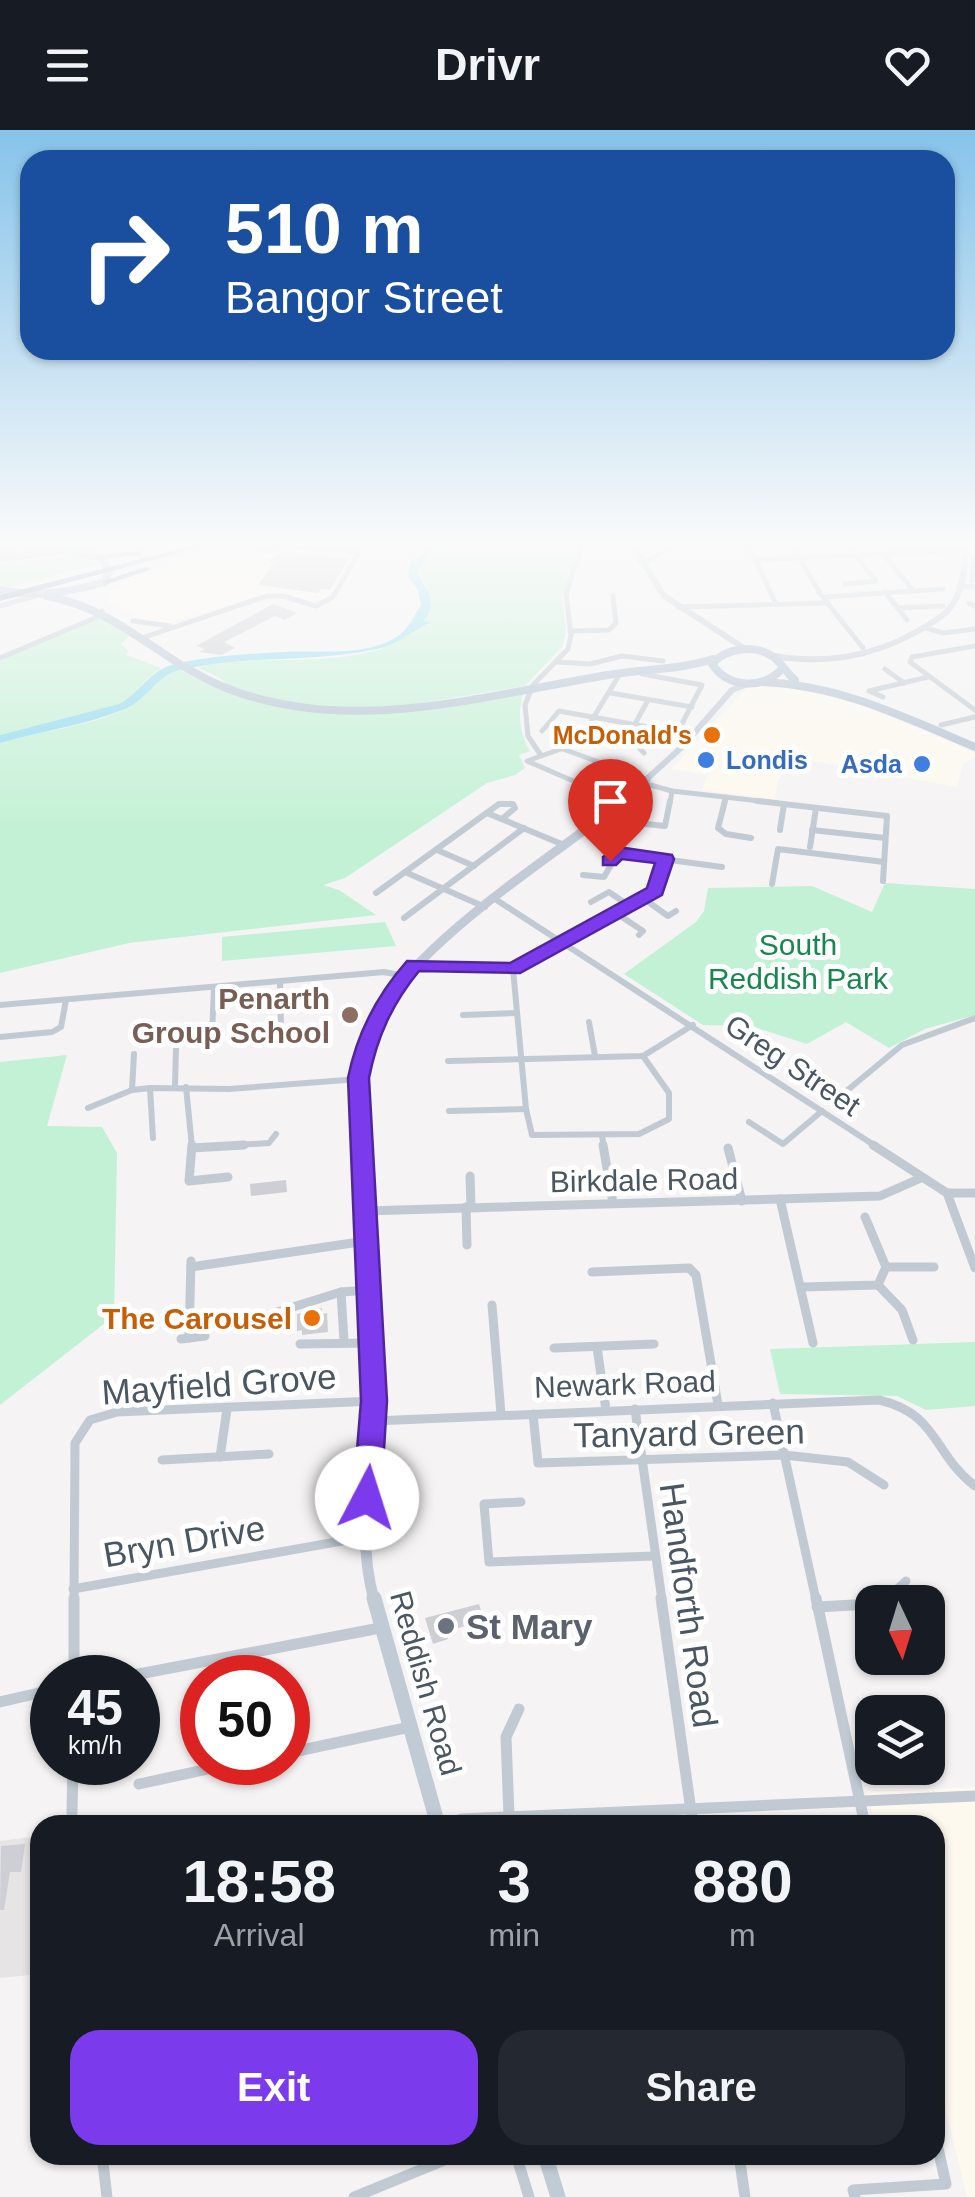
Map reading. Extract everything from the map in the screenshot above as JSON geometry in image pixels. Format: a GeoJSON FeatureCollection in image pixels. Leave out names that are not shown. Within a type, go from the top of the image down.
{"type":"FeatureCollection","features":[{"type":"Feature","properties":{"kind":"main road"},"geometry":{"type":"LineString","coordinates":[[147,637],[195,674],[264,700],[322,710],[394,709],[747,650]]}},
{"type":"Feature","properties":{"kind":"main road"},"geometry":{"type":"LineString","coordinates":[[149,637],[167,652]]}},
{"type":"Feature","properties":{"kind":"main road"},"geometry":{"type":"LineString","coordinates":[[718,637],[723,644],[712,668],[732,690],[761,682],[850,692],[975,748]]}},
{"type":"Feature","properties":{"kind":"main road"},"geometry":{"type":"LineString","coordinates":[[727,637],[747,650],[767,654],[846,660],[880,651],[903,637]]}},
{"type":"Feature","properties":{"kind":"main road"},"geometry":{"type":"LineString","coordinates":[[767,654],[790,678],[804,684]]}},
{"type":"Feature","properties":{"kind":"main road"},"geometry":{"type":"LineString","coordinates":[[761,682],[776,677],[782,667],[797,659]]}},
{"type":"Feature","properties":{"kind":"main road"},"geometry":{"type":"LineString","coordinates":[[667,664],[750,683]]}},
{"type":"Feature","properties":{"kind":"main road","name":"Reddish Road"},"geometry":{"type":"LineString","coordinates":[[438,1815],[367,1574],[364,1537],[374,1401],[358,1078],[366,1043],[378,1014],[414,965],[646,782],[732,690]]}},
{"type":"Feature","properties":{"kind":"main road"},"geometry":{"type":"LineString","coordinates":[[548,2165],[558,2197]]}},
{"type":"Feature","properties":{"kind":"street"},"geometry":{"type":"LineString","coordinates":[[0,658],[49,637]]}},
{"type":"Feature","properties":{"kind":"street"},"geometry":{"type":"LineString","coordinates":[[159,642],[163,637]]}},
{"type":"Feature","properties":{"kind":"street"},"geometry":{"type":"LineString","coordinates":[[540,754],[526,739],[526,703],[536,680],[568,650],[569,637]]}},
{"type":"Feature","properties":{"kind":"street"},"geometry":{"type":"LineString","coordinates":[[854,637],[862,648]]}},
{"type":"Feature","properties":{"kind":"street"},"geometry":{"type":"LineString","coordinates":[[941,725],[975,714],[910,662],[925,652],[975,646]]}},
{"type":"Feature","properties":{"kind":"street"},"geometry":{"type":"LineString","coordinates":[[556,662],[598,663],[622,656],[667,664]]}},
{"type":"Feature","properties":{"kind":"street"},"geometry":{"type":"LineString","coordinates":[[885,669],[904,683]]}},
{"type":"Feature","properties":{"kind":"street"},"geometry":{"type":"LineString","coordinates":[[642,674],[703,687],[673,741]]}},
{"type":"Feature","properties":{"kind":"street"},"geometry":{"type":"LineString","coordinates":[[618,677],[578,743],[529,758],[529,764],[622,802]]}},
{"type":"Feature","properties":{"kind":"street"},"geometry":{"type":"LineString","coordinates":[[882,697],[867,690],[928,677]]}},
{"type":"Feature","properties":{"kind":"street"},"geometry":{"type":"LineString","coordinates":[[610,693],[716,708]]}},
{"type":"Feature","properties":{"kind":"street"},"geometry":{"type":"LineString","coordinates":[[962,701],[975,698]]}},
{"type":"Feature","properties":{"kind":"street"},"geometry":{"type":"LineString","coordinates":[[634,724],[648,700]]}},
{"type":"Feature","properties":{"kind":"street"},"geometry":{"type":"LineString","coordinates":[[542,730],[554,712],[676,732]]}},
{"type":"Feature","properties":{"kind":"street"},"geometry":{"type":"LineString","coordinates":[[644,753],[640,749],[652,727]]}},
{"type":"Feature","properties":{"kind":"street"},"geometry":{"type":"LineString","coordinates":[[562,748],[672,790],[887,816],[883,881]]}},
{"type":"Feature","properties":{"kind":"street"},"geometry":{"type":"LineString","coordinates":[[646,824],[665,826],[672,790]]}},
{"type":"Feature","properties":{"kind":"street"},"geometry":{"type":"LineString","coordinates":[[726,797],[718,828],[726,834],[750,838]]}},
{"type":"Feature","properties":{"kind":"street"},"geometry":{"type":"LineString","coordinates":[[376,893],[499,804],[513,804],[515,808],[502,819]]}},
{"type":"Feature","properties":{"kind":"street"},"geometry":{"type":"LineString","coordinates":[[780,830],[784,804]]}},
{"type":"Feature","properties":{"kind":"street"},"geometry":{"type":"LineString","coordinates":[[810,847],[816,808]]}},
{"type":"Feature","properties":{"kind":"street"},"geometry":{"type":"LineString","coordinates":[[488,812],[564,845]]}},
{"type":"Feature","properties":{"kind":"street"},"geometry":{"type":"LineString","coordinates":[[404,918],[524,828]]}},
{"type":"Feature","properties":{"kind":"street"},"geometry":{"type":"LineString","coordinates":[[812,830],[884,838]]}},
{"type":"Feature","properties":{"kind":"street"},"geometry":{"type":"LineString","coordinates":[[436,850],[474,866]]}},
{"type":"Feature","properties":{"kind":"street"},"geometry":{"type":"LineString","coordinates":[[772,884],[778,850],[884,862]]}},
{"type":"Feature","properties":{"kind":"street"},"geometry":{"type":"LineString","coordinates":[[583,874],[604,876],[618,853],[722,867]]}},
{"type":"Feature","properties":{"kind":"street"},"geometry":{"type":"LineString","coordinates":[[414,965],[513,969],[644,900],[656,891],[665,859]]}},
{"type":"Feature","properties":{"kind":"street","name":"Greg Street"},"geometry":{"type":"LineString","coordinates":[[405,872],[490,903],[564,942],[947,1193]]}},
{"type":"Feature","properties":{"kind":"street"},"geometry":{"type":"LineString","coordinates":[[591,902],[610,892],[631,906]]}},
{"type":"Feature","properties":{"kind":"street"},"geometry":{"type":"LineString","coordinates":[[644,900],[668,916],[676,911]]}},
{"type":"Feature","properties":{"kind":"street"},"geometry":{"type":"LineString","coordinates":[[619,914],[644,931],[638,935]]}},
{"type":"Feature","properties":{"kind":"street"},"geometry":{"type":"LineString","coordinates":[[513,969],[526,1109],[532,1135],[639,1134],[668,1119],[672,1108],[669,1094],[643,1056]]}},
{"type":"Feature","properties":{"kind":"street"},"geometry":{"type":"LineString","coordinates":[[0,1005],[384,972],[404,976]]}},
{"type":"Feature","properties":{"kind":"street"},"geometry":{"type":"LineString","coordinates":[[280,981],[281,1030]]}},
{"type":"Feature","properties":{"kind":"street"},"geometry":{"type":"LineString","coordinates":[[212,1036],[214,987]]}},
{"type":"Feature","properties":{"kind":"street"},"geometry":{"type":"LineString","coordinates":[[0,1037],[52,1032],[62,1026],[66,1000]]}},
{"type":"Feature","properties":{"kind":"street"},"geometry":{"type":"LineString","coordinates":[[463,1015],[518,1013]]}},
{"type":"Feature","properties":{"kind":"street"},"geometry":{"type":"LineString","coordinates":[[838,1098],[902,1045],[975,1018]]}},
{"type":"Feature","properties":{"kind":"street"},"geometry":{"type":"LineString","coordinates":[[589,1022],[595,1056]]}},
{"type":"Feature","properties":{"kind":"street"},"geometry":{"type":"LineString","coordinates":[[448,1062],[643,1056],[693,1026]]}},
{"type":"Feature","properties":{"kind":"street"},"geometry":{"type":"LineString","coordinates":[[175,1086],[176,1048]]}},
{"type":"Feature","properties":{"kind":"street"},"geometry":{"type":"LineString","coordinates":[[132,1090],[134,1054]]}},
{"type":"Feature","properties":{"kind":"street"},"geometry":{"type":"LineString","coordinates":[[88,1108],[132,1090],[150,1088],[229,1089],[358,1078]]}},
{"type":"Feature","properties":{"kind":"street"},"geometry":{"type":"LineString","coordinates":[[186,1087],[192,1148],[189,1181],[228,1177]]}},
{"type":"Feature","properties":{"kind":"street"},"geometry":{"type":"LineString","coordinates":[[150,1088],[153,1138]]}},
{"type":"Feature","properties":{"kind":"street"},"geometry":{"type":"LineString","coordinates":[[450,1111],[526,1109]]}},
{"type":"Feature","properties":{"kind":"street"},"geometry":{"type":"LineString","coordinates":[[749,1122],[782,1144],[822,1111]]}},
{"type":"Feature","properties":{"kind":"street"},"geometry":{"type":"LineString","coordinates":[[192,1148],[269,1143],[276,1134]]}},
{"type":"Feature","properties":{"kind":"street"},"geometry":{"type":"LineString","coordinates":[[602,1136],[613,1202]]}},
{"type":"Feature","properties":{"kind":"street"},"geometry":{"type":"LineString","coordinates":[[269,1143],[272,1155]]}},
{"type":"Feature","properties":{"kind":"street"},"geometry":{"type":"LineString","coordinates":[[728,1148],[742,1200]]}},
{"type":"Feature","properties":{"kind":"street"},"geometry":{"type":"LineString","coordinates":[[467,1245],[470,1176]]}},
{"type":"Feature","properties":{"kind":"street","name":"Birkdale Road"},"geometry":{"type":"LineString","coordinates":[[364,1211],[880,1196],[898,1192],[922,1178]]}},
{"type":"Feature","properties":{"kind":"street"},"geometry":{"type":"LineString","coordinates":[[975,1192],[947,1193],[975,1268]]}},
{"type":"Feature","properties":{"kind":"street"},"geometry":{"type":"LineString","coordinates":[[780,1199],[813,1343]]}},
{"type":"Feature","properties":{"kind":"street"},"geometry":{"type":"LineString","coordinates":[[866,1217],[886,1267],[878,1285]]}},
{"type":"Feature","properties":{"kind":"street"},"geometry":{"type":"LineString","coordinates":[[205,1336],[185,1338],[191,1264],[366,1241]]}},
{"type":"Feature","properties":{"kind":"street"},"geometry":{"type":"LineString","coordinates":[[886,1267],[934,1267]]}},
{"type":"Feature","properties":{"kind":"street"},"geometry":{"type":"LineString","coordinates":[[592,1272],[688,1268],[696,1275],[718,1406]]}},
{"type":"Feature","properties":{"kind":"street"},"geometry":{"type":"LineString","coordinates":[[802,1287],[878,1285],[902,1310],[913,1340]]}},
{"type":"Feature","properties":{"kind":"street"},"geometry":{"type":"LineString","coordinates":[[260,1317],[341,1292],[369,1290]]}},
{"type":"Feature","properties":{"kind":"street"},"geometry":{"type":"LineString","coordinates":[[341,1292],[344,1341]]}},
{"type":"Feature","properties":{"kind":"street"},"geometry":{"type":"LineString","coordinates":[[492,1304],[501,1414]]}},
{"type":"Feature","properties":{"kind":"street"},"geometry":{"type":"LineString","coordinates":[[300,1344],[372,1343]]}},
{"type":"Feature","properties":{"kind":"street"},"geometry":{"type":"LineString","coordinates":[[554,1348],[654,1344]]}},
{"type":"Feature","properties":{"kind":"street"},"geometry":{"type":"LineString","coordinates":[[597,1347],[606,1410]]}},
{"type":"Feature","properties":{"kind":"street","name":"Newark Road"},"geometry":{"type":"LineString","coordinates":[[374,1421],[879,1400],[902,1404],[920,1413],[959,1477],[975,1486]]}},
{"type":"Feature","properties":{"kind":"street","name":"Mayfield Grove"},"geometry":{"type":"LineString","coordinates":[[74,1655],[79,1429],[102,1414],[374,1401]]}},
{"type":"Feature","properties":{"kind":"street"},"geometry":{"type":"LineString","coordinates":[[773,1402],[863,1815]]}},
{"type":"Feature","properties":{"kind":"street"},"geometry":{"type":"LineString","coordinates":[[220,1457],[227,1409]]}},
{"type":"Feature","properties":{"kind":"street","name":"Handforth Road"},"geometry":{"type":"LineString","coordinates":[[635,1410],[692,1815]]}},
{"type":"Feature","properties":{"kind":"street","name":"Tanyard Green"},"geometry":{"type":"LineString","coordinates":[[534,1414],[538,1462],[784,1455],[848,1462],[884,1484]]}},
{"type":"Feature","properties":{"kind":"street"},"geometry":{"type":"LineString","coordinates":[[162,1460],[269,1454]]}},
{"type":"Feature","properties":{"kind":"street"},"geometry":{"type":"LineString","coordinates":[[521,1502],[484,1504],[489,1562],[654,1556]]}},
{"type":"Feature","properties":{"kind":"street","name":"Bryn Drive"},"geometry":{"type":"LineString","coordinates":[[73,1589],[364,1537]]}},
{"type":"Feature","properties":{"kind":"street"},"geometry":{"type":"LineString","coordinates":[[902,1585],[906,1581]]}},
{"type":"Feature","properties":{"kind":"street"},"geometry":{"type":"LineString","coordinates":[[817,1607],[855,1605]]}},
{"type":"Feature","properties":{"kind":"street"},"geometry":{"type":"LineString","coordinates":[[160,1670],[380,1628]]}},
{"type":"Feature","properties":{"kind":"street"},"geometry":{"type":"LineString","coordinates":[[0,1702],[30,1695]]}},
{"type":"Feature","properties":{"kind":"street"},"geometry":{"type":"LineString","coordinates":[[509,1815],[506,1737],[520,1709]]}},
{"type":"Feature","properties":{"kind":"street"},"geometry":{"type":"LineString","coordinates":[[310,1748],[410,1728]]}},
{"type":"Feature","properties":{"kind":"street"},"geometry":{"type":"LineString","coordinates":[[72,1785],[72,1813]]}},
{"type":"Feature","properties":{"kind":"street"},"geometry":{"type":"LineString","coordinates":[[532,1815],[975,1796]]}},
{"type":"Feature","properties":{"kind":"street"},"geometry":{"type":"LineString","coordinates":[[103,2165],[107,2197]]}},
{"type":"Feature","properties":{"kind":"street"},"geometry":{"type":"LineString","coordinates":[[354,2197],[432,2165]]}},
{"type":"Feature","properties":{"kind":"street"},"geometry":{"type":"LineString","coordinates":[[519,2165],[529,2197]]}},
{"type":"Feature","properties":{"kind":"street"},"geometry":{"type":"LineString","coordinates":[[740,2165],[745,2197]]}},
{"type":"Feature","properties":{"kind":"street"},"geometry":{"type":"LineString","coordinates":[[854,2197],[854,2190],[946,2184],[942,2165]]}},
{"type":"Feature","properties":{"kind":"shaded area"},"geometry":{"type":"Polygon","coordinates":[[[747,688],[825,690],[953,743],[975,753],[975,757],[963,764],[957,787],[797,758],[799,754],[785,754],[795,755],[778,781],[775,799],[702,790],[716,752],[705,775],[671,769],[747,688]]]}},
{"type":"Feature","properties":{"kind":"shaded area"},"geometry":{"type":"Polygon","coordinates":[[[975,1787],[975,2197],[967,2197],[945,2108],[945,1815],[873,1815],[867,1792],[975,1787]]]}},
{"type":"Feature","properties":{"kind":"shaded area"},"geometry":{"type":"Polygon","coordinates":[[[30,1837],[30,1975],[0,1978],[0,1841],[30,1837]]]}},
{"type":"Feature","properties":{"kind":"green space"},"geometry":{"type":"Polygon","coordinates":[[[51,637],[128,637],[121,644],[129,651],[126,655],[161,668],[119,704],[0,735],[0,660],[51,637]]]}},
{"type":"Feature","properties":{"kind":"green space"},"geometry":{"type":"Polygon","coordinates":[[[402,637],[564,637],[563,646],[525,686],[404,706],[292,704],[228,686],[197,667],[335,658],[386,646],[402,637]]]}},
{"type":"Feature","properties":{"kind":"green space"},"geometry":{"type":"Polygon","coordinates":[[[181,670],[220,690],[261,702],[304,708],[393,708],[524,691],[520,722],[530,751],[519,755],[525,768],[515,775],[487,783],[345,878],[323,885],[339,890],[376,915],[129,943],[0,973],[0,743],[109,716],[131,706],[165,677],[181,670]]]}},
{"type":"Feature","properties":{"kind":"green space","name":"South Reddish Park"},"geometry":{"type":"Polygon","coordinates":[[[885,883],[975,889],[975,1015],[925,1029],[889,1048],[846,1022],[807,1044],[751,1026],[703,1025],[624,974],[696,922],[704,911],[708,888],[812,886],[872,912],[885,883]]]}},
{"type":"Feature","properties":{"kind":"green space"},"geometry":{"type":"Polygon","coordinates":[[[385,922],[396,946],[222,961],[222,937],[385,922]]]}},
{"type":"Feature","properties":{"kind":"green space"},"geometry":{"type":"Polygon","coordinates":[[[67,1055],[47,1126],[102,1127],[117,1153],[114,1316],[0,1405],[0,1062],[67,1055]]]}},
{"type":"Feature","properties":{"kind":"green space"},"geometry":{"type":"Polygon","coordinates":[[[975,1342],[975,1406],[926,1410],[897,1396],[780,1394],[770,1349],[975,1342]]]}},
{"type":"Feature","properties":{"kind":"water"},"geometry":{"type":"Polygon","coordinates":[[[403,637],[377,649],[353,653],[229,662],[180,670],[125,709],[0,743],[0,735],[119,704],[158,671],[175,664],[242,655],[358,650],[403,637]]]}},
{"type":"Feature","properties":{"kind":"building"},"geometry":{"type":"Polygon","coordinates":[[[212,637],[233,637],[224,642],[235,648],[221,655],[199,652],[205,649],[196,646],[212,637]]]}},
{"type":"Feature","properties":{"kind":"building"},"geometry":{"type":"Polygon","coordinates":[[[286,1180],[287,1192],[251,1196],[250,1184],[286,1180]]]}},
{"type":"Feature","properties":{"kind":"building","name":"The Carousel"},"geometry":{"type":"Polygon","coordinates":[[[322,1308],[322,1314],[327,1313],[328,1332],[302,1335],[302,1330],[297,1331],[297,1314],[322,1308]]]}},
{"type":"Feature","properties":{"kind":"building","name":"St Mary"},"geometry":{"type":"Polygon","coordinates":[[[479,1604],[484,1620],[446,1632],[448,1639],[433,1644],[425,1618],[479,1604]]]}},
{"type":"Feature","properties":{"kind":"building"},"geometry":{"type":"Polygon","coordinates":[[[25,1844],[21,1872],[10,1872],[4,1910],[0,1910],[1,1846],[25,1844]]]}},
{"type":"Feature","properties":{"kind":"place","name":"McDonald's"},"geometry":{"type":"Point","coordinates":[712,735]}},
{"type":"Feature","properties":{"kind":"place","name":"Londis"},"geometry":{"type":"Point","coordinates":[706,760]}},
{"type":"Feature","properties":{"kind":"place","name":"Asda"},"geometry":{"type":"Point","coordinates":[922,764]}},
{"type":"Feature","properties":{"kind":"place","name":"Penarth Group School"},"geometry":{"type":"Point","coordinates":[350,1015]}},
{"type":"Feature","properties":{"kind":"place","name":"The Carousel"},"geometry":{"type":"Point","coordinates":[312,1318]}},
{"type":"Feature","properties":{"kind":"place","name":"St Mary"},"geometry":{"type":"Point","coordinates":[446,1626]}},
{"type":"Feature","properties":{"kind":"route"},"geometry":{"type":"LineString","coordinates":[[367,1498],[374,1401],[358,1078],[366,1043],[392,990],[414,965],[513,969],[644,900],[656,891],[665,859],[618,853],[610,861]]}}]}
